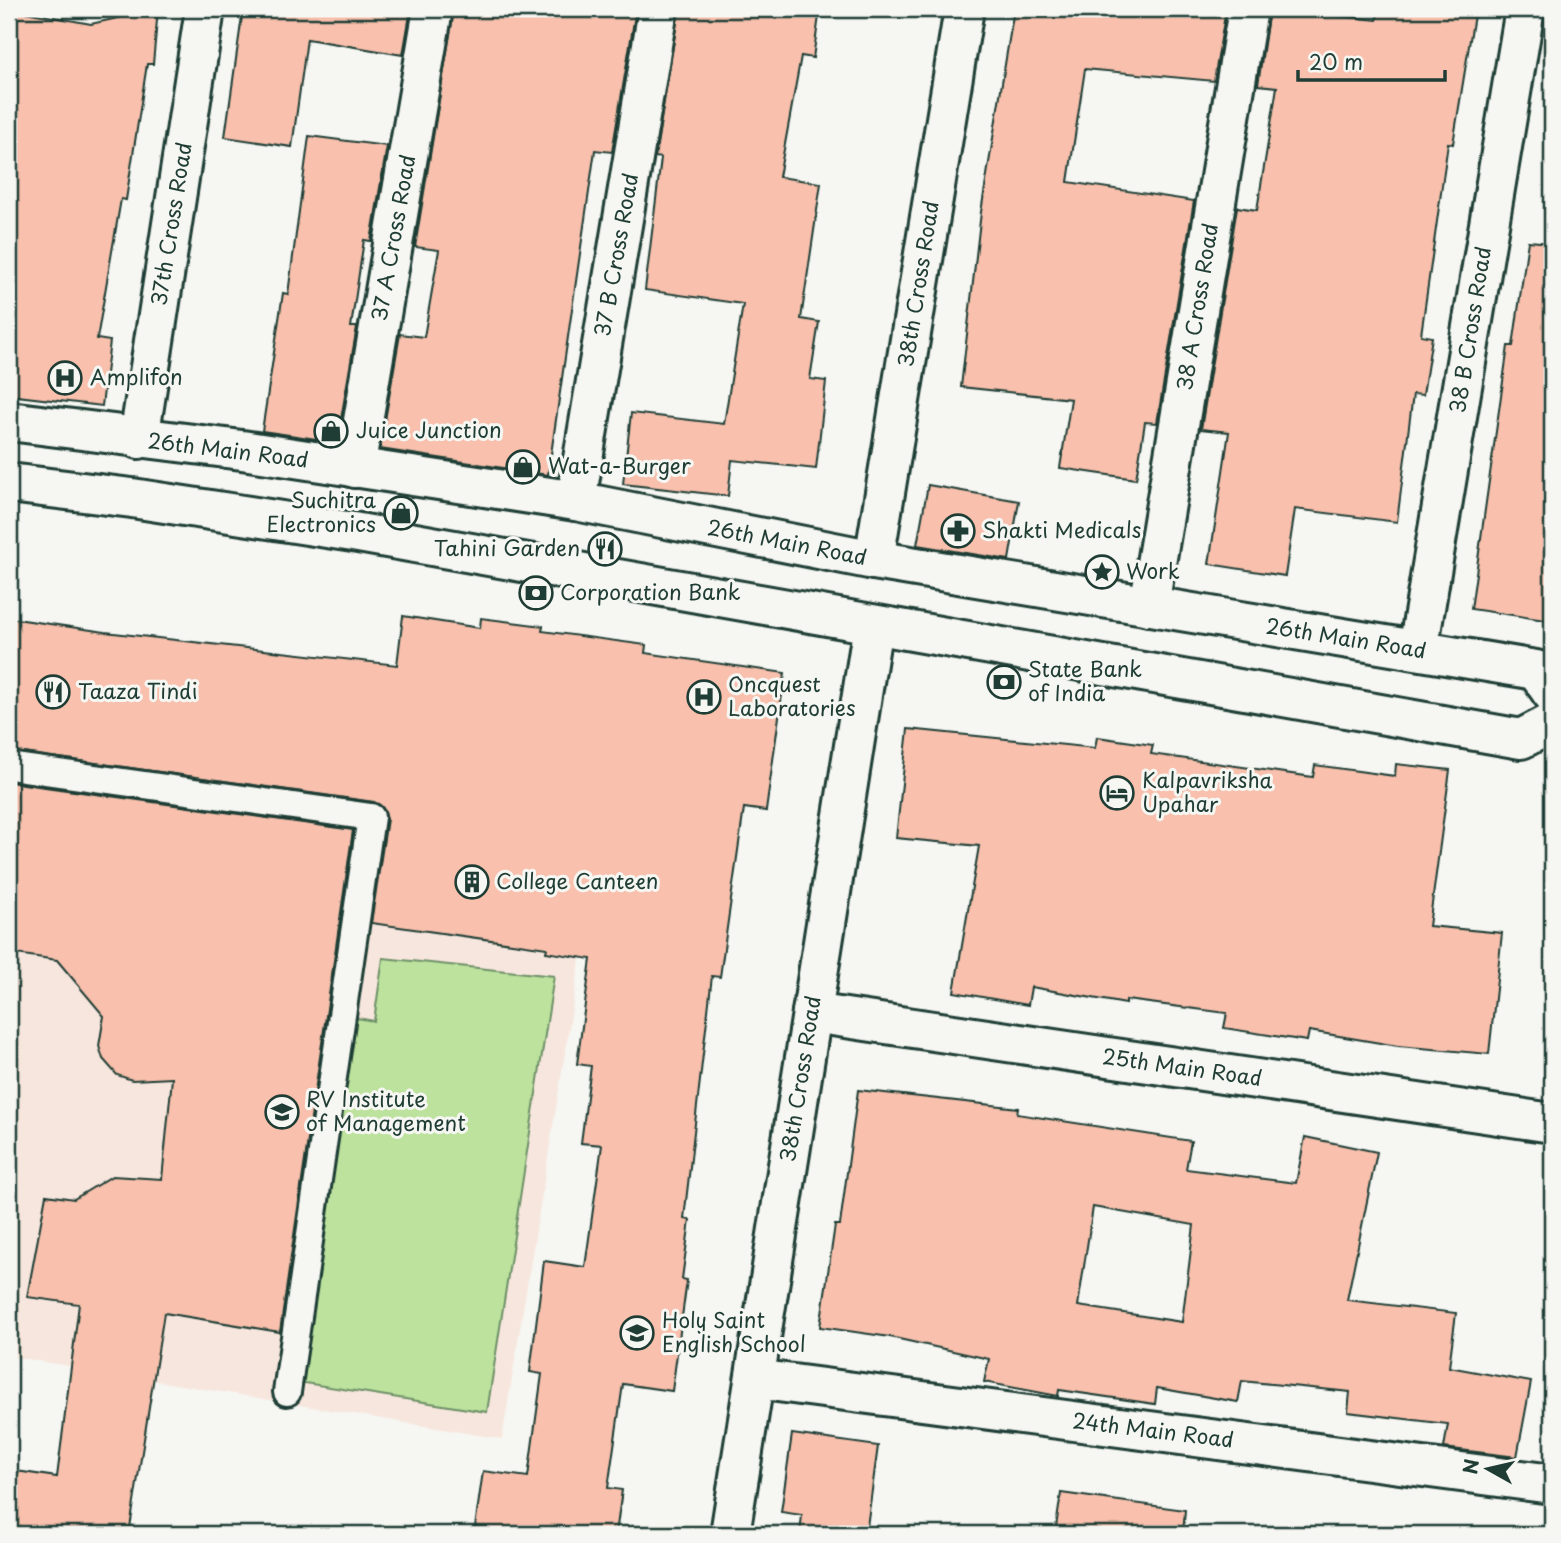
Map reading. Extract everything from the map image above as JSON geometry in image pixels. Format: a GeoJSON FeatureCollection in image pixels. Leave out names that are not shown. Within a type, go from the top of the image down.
{"type":"FeatureCollection","features":[{"type":"Feature","properties":{"kind":"street","name":"37th Cross Road"},"geometry":{"type":"LineString","coordinates":[[139,439],[205,9]]}},
{"type":"Feature","properties":{"kind":"street","name":"37 A Cross Road"},"geometry":{"type":"LineString","coordinates":[[355,468],[433,9]]}},
{"type":"Feature","properties":{"kind":"street","name":"37 B Cross Road"},"geometry":{"type":"LineString","coordinates":[[576,500],[658,9]]}},
{"type":"Feature","properties":{"kind":"street","name":"38th Cross Road"},"geometry":{"type":"LineString","coordinates":[[874,560],[964,9]]}},
{"type":"Feature","properties":{"kind":"street","name":"38 A Cross Road"},"geometry":{"type":"LineString","coordinates":[[1149,606],[1248,9]]}},
{"type":"Feature","properties":{"kind":"street","name":"38 B Cross Road"},"geometry":{"type":"LineString","coordinates":[[1418,650],[1525,9]]}},
{"type":"Feature","properties":{"kind":"street","name":"26th Main Road"},"geometry":{"type":"LineString","coordinates":[[9,421],[242,450],[576,500],[874,560],[1536,670],[1552,693]]}},
{"type":"Feature","properties":{"kind":"street"},"geometry":{"type":"LineString","coordinates":[[9,483],[132,498],[354,532],[1521,739],[1552,723]]}},
{"type":"Feature","properties":{"kind":"street","name":"38th Cross Road"},"geometry":{"type":"LineString","coordinates":[[730,1534],[873,625]]}},
{"type":"Feature","properties":{"kind":"street","name":"25th Main Road"},"geometry":{"type":"LineString","coordinates":[[812,1013],[1552,1123]]}},
{"type":"Feature","properties":{"kind":"street","name":"24th Main Road"},"geometry":{"type":"LineString","coordinates":[[754,1379],[1552,1484]]}},
{"type":"Feature","properties":{"kind":"lane"},"geometry":{"type":"LineString","coordinates":[[9,766],[371,817],[287,1392]]}},
{"type":"Feature","properties":{"kind":"shaded area","name":"RV Institute of Management"},"geometry":{"type":"Polygon","coordinates":[[[9,782],[595,868],[502,1439],[9,1356],[9,782]]]}},
{"type":"Feature","properties":{"kind":"green space"},"geometry":{"type":"Polygon","coordinates":[[[383,958],[554,976],[487,1412],[292,1381],[346,1016],[374,1021],[383,958]]]}},
{"type":"Feature","properties":{"kind":"building"},"geometry":{"type":"Polygon","coordinates":[[[9,9],[91,24],[158,9],[153,64],[147,64],[126,200],[121,199],[97,339],[110,341],[102,406],[9,395],[9,9]]]}},
{"type":"Feature","properties":{"kind":"building"},"geometry":{"type":"Polygon","coordinates":[[[243,9],[411,9],[403,55],[307,39],[292,147],[225,137],[243,9]]]}},
{"type":"Feature","properties":{"kind":"building"},"geometry":{"type":"Polygon","coordinates":[[[454,9],[636,9],[612,152],[595,150],[548,475],[380,449],[400,334],[424,337],[439,250],[415,247],[454,9]]]}},
{"type":"Feature","properties":{"kind":"building"},"geometry":{"type":"Polygon","coordinates":[[[679,9],[820,9],[813,58],[801,56],[779,177],[821,183],[801,319],[819,322],[810,379],[826,381],[816,469],[732,460],[728,496],[623,484],[631,413],[724,424],[743,304],[645,290],[661,158],[655,157],[679,9]]]}},
{"type":"Feature","properties":{"kind":"building"},"geometry":{"type":"Polygon","coordinates":[[[1014,9],[1226,9],[1214,81],[1085,69],[1068,182],[1194,201],[1157,423],[1145,422],[1136,479],[1060,468],[1071,399],[961,387],[981,212],[1014,9]]]}},
{"type":"Feature","properties":{"kind":"building"},"geometry":{"type":"Polygon","coordinates":[[[1269,9],[1377,20],[1378,9],[1475,9],[1453,144],[1448,143],[1421,335],[1432,337],[1423,395],[1413,394],[1397,522],[1295,509],[1285,576],[1209,564],[1229,432],[1201,429],[1237,207],[1257,210],[1277,87],[1258,85],[1269,9]]]}},
{"type":"Feature","properties":{"kind":"building"},"geometry":{"type":"Polygon","coordinates":[[[309,136],[387,146],[371,241],[364,240],[351,327],[357,327],[337,442],[262,431],[283,293],[288,294],[309,136]]]}},
{"type":"Feature","properties":{"kind":"building"},"geometry":{"type":"Polygon","coordinates":[[[1528,241],[1552,243],[1552,621],[1471,609],[1508,346],[1513,346],[1528,241]]]}},
{"type":"Feature","properties":{"kind":"building"},"geometry":{"type":"Polygon","coordinates":[[[928,485],[1019,501],[1009,560],[917,545],[928,485]]]}},
{"type":"Feature","properties":{"kind":"building"},"geometry":{"type":"Polygon","coordinates":[[[403,616],[480,628],[481,618],[543,626],[542,631],[646,645],[645,653],[785,673],[766,811],[744,808],[720,977],[712,976],[684,1219],[690,1220],[682,1279],[687,1280],[672,1391],[623,1384],[608,1488],[622,1490],[616,1534],[474,1534],[483,1471],[528,1477],[542,1374],[530,1372],[544,1261],[585,1267],[602,1145],[581,1143],[591,1066],[577,1064],[591,959],[546,952],[547,948],[371,923],[387,819],[385,811],[374,802],[9,751],[9,618],[105,632],[397,665],[403,616]]]}},
{"type":"Feature","properties":{"kind":"building"},"geometry":{"type":"Polygon","coordinates":[[[908,729],[1095,748],[1097,737],[1153,745],[1151,754],[1313,777],[1315,765],[1395,776],[1396,764],[1450,770],[1429,926],[1502,933],[1489,1054],[1398,1046],[1309,1031],[1307,1041],[1224,1028],[1227,1013],[1126,1000],[1126,1004],[1031,987],[1028,1005],[954,992],[979,846],[896,838],[908,729]]]}},
{"type":"Feature","properties":{"kind":"building"},"geometry":{"type":"Polygon","coordinates":[[[9,782],[353,830],[280,1332],[164,1313],[129,1534],[9,1534],[9,1470],[57,1477],[79,1304],[27,1297],[46,1195],[74,1199],[112,1176],[162,1179],[172,1078],[132,1080],[117,1075],[103,1059],[99,1046],[104,1016],[57,960],[9,953],[9,782]]]}},
{"type":"Feature","properties":{"kind":"building"},"geometry":{"type":"Polygon","coordinates":[[[858,1090],[1018,1108],[1017,1114],[1191,1141],[1186,1169],[1296,1183],[1305,1137],[1377,1152],[1347,1300],[1456,1313],[1449,1367],[1531,1382],[1517,1457],[1444,1448],[1448,1424],[1348,1412],[1350,1392],[1242,1381],[1238,1402],[1157,1388],[1155,1404],[1059,1390],[1058,1396],[984,1382],[989,1359],[890,1337],[820,1327],[835,1225],[840,1225],[858,1090]],[[1093,1207],[1078,1306],[1182,1322],[1194,1225],[1093,1207]]]}},
{"type":"Feature","properties":{"kind":"building"},"geometry":{"type":"Polygon","coordinates":[[[792,1434],[878,1446],[866,1534],[800,1534],[802,1515],[781,1512],[792,1434]]]}},
{"type":"Feature","properties":{"kind":"building"},"geometry":{"type":"Polygon","coordinates":[[[1061,1493],[1185,1510],[1183,1534],[1055,1534],[1061,1493]]]}},
{"type":"Feature","properties":{"kind":"place","name":"Amplifon"},"geometry":{"type":"Point","coordinates":[65,378]}},
{"type":"Feature","properties":{"kind":"place","name":"Juice Junction"},"geometry":{"type":"Point","coordinates":[331,431]}},
{"type":"Feature","properties":{"kind":"place","name":"Wat-a-Burger"},"geometry":{"type":"Point","coordinates":[523,467]}},
{"type":"Feature","properties":{"kind":"place","name":"Suchitra Electronics"},"geometry":{"type":"Point","coordinates":[401,513]}},
{"type":"Feature","properties":{"kind":"place","name":"Shakti Medicals"},"geometry":{"type":"Point","coordinates":[958,531]}},
{"type":"Feature","properties":{"kind":"place","name":"Tahini Garden"},"geometry":{"type":"Point","coordinates":[605,549]}},
{"type":"Feature","properties":{"kind":"place","name":"Work"},"geometry":{"type":"Point","coordinates":[1102,572]}},
{"type":"Feature","properties":{"kind":"place","name":"Corporation Bank"},"geometry":{"type":"Point","coordinates":[536,593]}},
{"type":"Feature","properties":{"kind":"place","name":"State Bank of India"},"geometry":{"type":"Point","coordinates":[1004,682]}},
{"type":"Feature","properties":{"kind":"place","name":"Taaza Tindi"},"geometry":{"type":"Point","coordinates":[53,692]}},
{"type":"Feature","properties":{"kind":"place","name":"Oncquest Laboratories"},"geometry":{"type":"Point","coordinates":[704,697]}},
{"type":"Feature","properties":{"kind":"place","name":"Kalpavriksha Upahar"},"geometry":{"type":"Point","coordinates":[1117,793]}},
{"type":"Feature","properties":{"kind":"place","name":"College Canteen"},"geometry":{"type":"Point","coordinates":[472,882]}},
{"type":"Feature","properties":{"kind":"place","name":"RV Institute of Management"},"geometry":{"type":"Point","coordinates":[282,1112]}},
{"type":"Feature","properties":{"kind":"place","name":"Holy Saint English School"},"geometry":{"type":"Point","coordinates":[637,1333]}}]}
